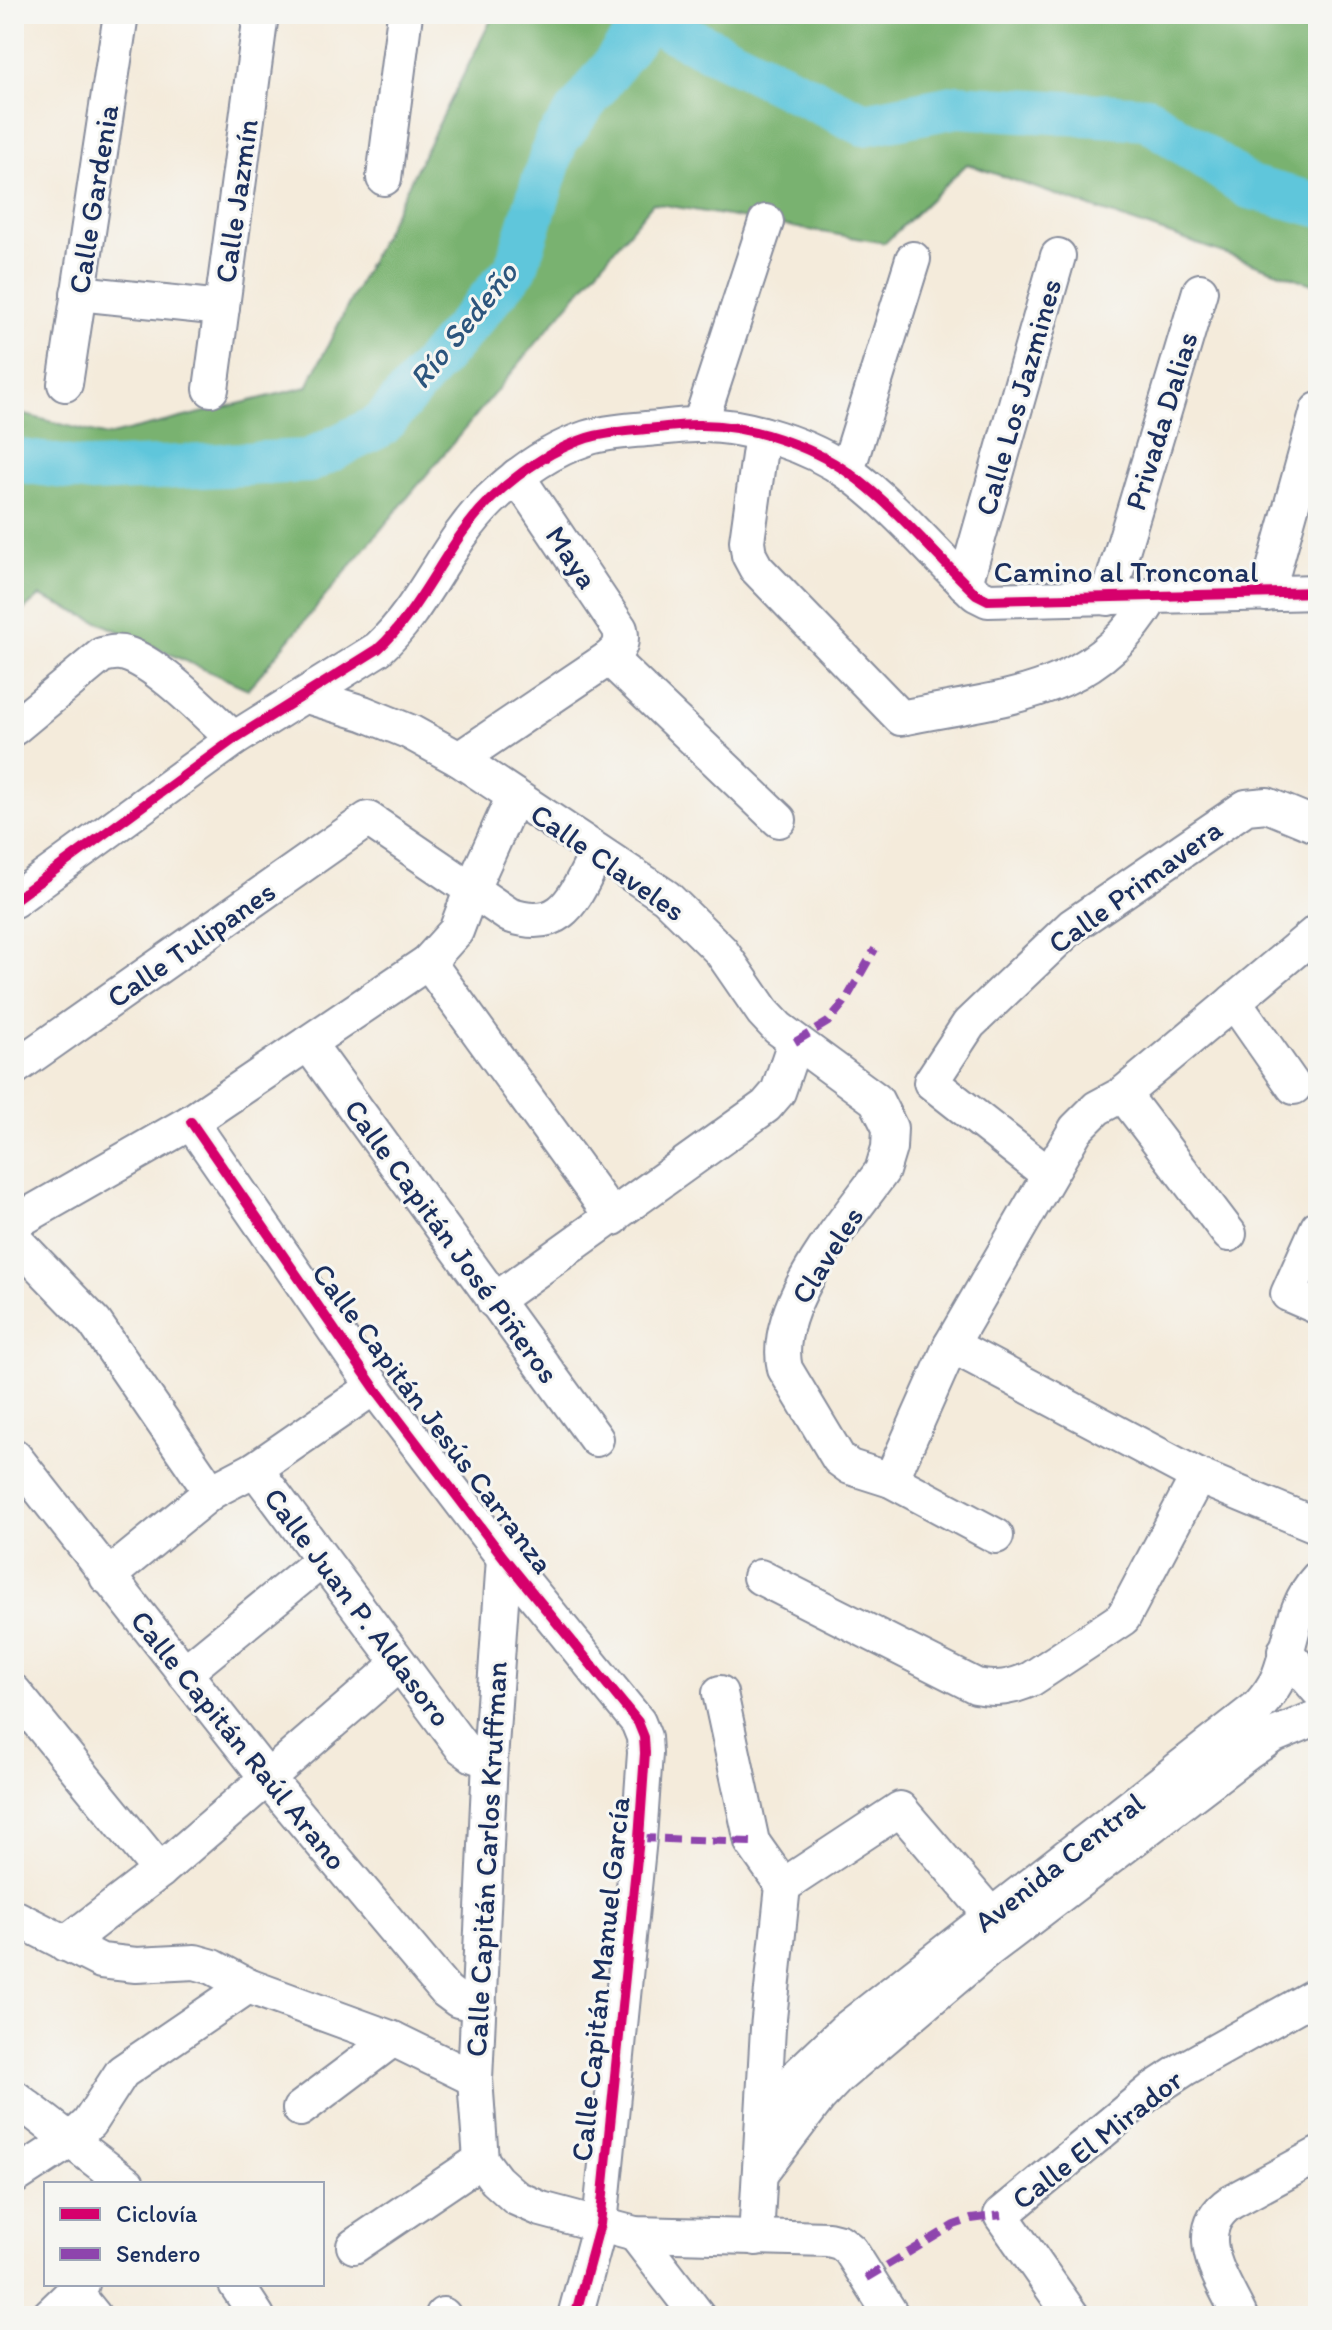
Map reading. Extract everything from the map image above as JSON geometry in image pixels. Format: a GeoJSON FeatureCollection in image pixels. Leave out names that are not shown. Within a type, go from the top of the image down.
{"type":"FeatureCollection","features":[{"type":"Feature","properties":{"kind":"street","name":"Calle Gardenia"},"geometry":{"type":"LineString","coordinates":[[65,384],[121,14]]}},
{"type":"Feature","properties":{"kind":"street","name":"Calle Jazmín"},"geometry":{"type":"LineString","coordinates":[[211,389],[261,14]]}},
{"type":"Feature","properties":{"kind":"street"},"geometry":{"type":"LineString","coordinates":[[384,178],[405,14]]}},
{"type":"Feature","properties":{"kind":"street"},"geometry":{"type":"LineString","coordinates":[[700,424],[766,222]]}},
{"type":"Feature","properties":{"kind":"street","name":"Calle Los Jazmines"},"geometry":{"type":"LineString","coordinates":[[965,584],[1058,256]]}},
{"type":"Feature","properties":{"kind":"street"},"geometry":{"type":"LineString","coordinates":[[847,471],[913,259]]}},
{"type":"Feature","properties":{"kind":"street","name":"Privada Dalias"},"geometry":{"type":"LineString","coordinates":[[1108,598],[1200,291]]}},
{"type":"Feature","properties":{"kind":"street"},"geometry":{"type":"LineString","coordinates":[[78,293],[222,308]]}},
{"type":"Feature","properties":{"kind":"street"},"geometry":{"type":"LineString","coordinates":[[1267,594],[1318,410]]}},
{"type":"Feature","properties":{"kind":"street","name":"Camino al Tronconal"},"geometry":{"type":"LineString","coordinates":[[14,900],[234,739],[378,649],[416,607],[475,515],[517,476],[561,448],[588,438],[700,424],[762,434],[800,447],[847,471],[874,493],[965,584],[988,600],[1318,592]]}},
{"type":"Feature","properties":{"kind":"street"},"geometry":{"type":"LineString","coordinates":[[762,434],[747,541],[749,555],[756,568],[901,718],[1020,694],[1061,681],[1091,665],[1117,645],[1137,623],[1152,597]]}},
{"type":"Feature","properties":{"kind":"street","name":"Maya"},"geometry":{"type":"LineString","coordinates":[[517,476],[620,629],[616,649],[779,820]]}},
{"type":"Feature","properties":{"kind":"street"},"geometry":{"type":"LineString","coordinates":[[459,759],[616,649]]}},
{"type":"Feature","properties":{"kind":"street"},"geometry":{"type":"LineString","coordinates":[[14,728],[102,655],[114,652],[127,654],[149,665],[234,739]]}},
{"type":"Feature","properties":{"kind":"street","name":"Calle Claveles"},"geometry":{"type":"LineString","coordinates":[[307,696],[363,713],[410,732],[459,759],[666,897],[698,925],[721,951],[763,1012],[795,1042],[876,1100],[890,1128]]}},
{"type":"Feature","properties":{"kind":"street"},"geometry":{"type":"LineString","coordinates":[[14,1223],[191,1122],[428,962],[456,931],[514,796]]}},
{"type":"Feature","properties":{"kind":"street","name":"Calle Primavera"},"geometry":{"type":"LineString","coordinates":[[1048,1174],[931,1082],[969,1024],[1072,926],[1246,807],[1267,805],[1318,826]]}},
{"type":"Feature","properties":{"kind":"street","name":"Calle Tulipanes"},"geometry":{"type":"LineString","coordinates":[[14,1068],[368,819],[471,891]]}},
{"type":"Feature","properties":{"kind":"street"},"geometry":{"type":"LineString","coordinates":[[471,891],[509,915],[542,922],[556,917],[568,907],[598,852]]}},
{"type":"Feature","properties":{"kind":"street"},"geometry":{"type":"LineString","coordinates":[[891,1480],[951,1345],[1076,1129],[1097,1108],[1123,1094],[1318,931]]}},
{"type":"Feature","properties":{"kind":"street"},"geometry":{"type":"LineString","coordinates":[[428,962],[613,1218]]}},
{"type":"Feature","properties":{"kind":"street"},"geometry":{"type":"LineString","coordinates":[[1234,1001],[1294,1087]]}},
{"type":"Feature","properties":{"kind":"street"},"geometry":{"type":"LineString","coordinates":[[494,1301],[766,1106],[778,1092],[795,1042]]}},
{"type":"Feature","properties":{"kind":"street","name":"Calle Capitán José Piñeros"},"geometry":{"type":"LineString","coordinates":[[308,1043],[596,1439]]}},
{"type":"Feature","properties":{"kind":"street"},"geometry":{"type":"LineString","coordinates":[[1123,1094],[1229,1234]]}},
{"type":"Feature","properties":{"kind":"street","name":"Calle Capitán Jesús Carranza"},"geometry":{"type":"LineString","coordinates":[[191,1122],[374,1387],[504,1558],[638,1722],[644,1737]]}},
{"type":"Feature","properties":{"kind":"street","name":"Claveles"},"geometry":{"type":"LineString","coordinates":[[890,1128],[889,1148],[882,1171],[800,1287],[783,1339],[785,1369],[839,1459],[850,1467],[891,1480],[996,1536]]}},
{"type":"Feature","properties":{"kind":"street"},"geometry":{"type":"LineString","coordinates":[[1303,1301],[1318,1227]]}},
{"type":"Feature","properties":{"kind":"street"},"geometry":{"type":"LineString","coordinates":[[14,1239],[95,1323],[211,1492]]}},
{"type":"Feature","properties":{"kind":"street"},"geometry":{"type":"LineString","coordinates":[[951,1345],[1198,1476],[1318,1526]]}},
{"type":"Feature","properties":{"kind":"street"},"geometry":{"type":"LineString","coordinates":[[255,1469],[374,1387]]}},
{"type":"Feature","properties":{"kind":"street","name":"Calle Capitán Raúl Arano"},"geometry":{"type":"LineString","coordinates":[[14,1456],[268,1779],[446,1991],[458,2000],[479,2005]]}},
{"type":"Feature","properties":{"kind":"street","name":"Calle Juan P. Aldasoro"},"geometry":{"type":"LineString","coordinates":[[107,1577],[211,1492],[255,1469],[462,1747],[490,1761]]}},
{"type":"Feature","properties":{"kind":"street"},"geometry":{"type":"LineString","coordinates":[[760,1577],[976,1686],[996,1690],[1014,1686],[1031,1679],[1123,1618],[1198,1476]]}},
{"type":"Feature","properties":{"kind":"street","name":"Calle Capitán Carlos Kruffman"},"geometry":{"type":"LineString","coordinates":[[481,2160],[475,2079],[490,1761],[504,1558]]}},
{"type":"Feature","properties":{"kind":"street"},"geometry":{"type":"LineString","coordinates":[[184,1673],[322,1560]]}},
{"type":"Feature","properties":{"kind":"street","name":"Avenida Central"},"geometry":{"type":"LineString","coordinates":[[764,2124],[789,2085],[819,2052],[990,1914],[1258,1707],[1271,1693],[1279,1676],[1295,1618],[1308,1589],[1318,1578]]}},
{"type":"Feature","properties":{"kind":"street"},"geometry":{"type":"LineString","coordinates":[[1285,1651],[1318,1690]]}},
{"type":"Feature","properties":{"kind":"street"},"geometry":{"type":"LineString","coordinates":[[65,1944],[160,1871],[399,1664]]}},
{"type":"Feature","properties":{"kind":"street"},"geometry":{"type":"LineString","coordinates":[[14,1692],[160,1871]]}},
{"type":"Feature","properties":{"kind":"street"},"geometry":{"type":"LineString","coordinates":[[720,1693],[752,1842],[783,1886],[768,2028],[756,2238]]}},
{"type":"Feature","properties":{"kind":"street","name":"Avenida Central"},"geometry":{"type":"LineString","coordinates":[[761,2173],[838,2077],[976,1960],[1247,1753],[1272,1736],[1318,1717]]}},
{"type":"Feature","properties":{"kind":"street","name":"Calle Capitán Manuel García"},"geometry":{"type":"LineString","coordinates":[[575,2316],[600,2224],[639,1838],[644,1737]]}},
{"type":"Feature","properties":{"kind":"street"},"geometry":{"type":"LineString","coordinates":[[783,1886],[900,1809],[990,1914]]}},
{"type":"Feature","properties":{"kind":"street"},"geometry":{"type":"LineString","coordinates":[[14,1917],[101,1961],[118,1964],[195,1962],[213,1967],[248,1986],[393,2039],[475,2079]]}},
{"type":"Feature","properties":{"kind":"street"},"geometry":{"type":"LineString","coordinates":[[14,2177],[71,2140],[89,2123],[122,2072],[248,1986]]}},
{"type":"Feature","properties":{"kind":"street","name":"Calle El Mirador"},"geometry":{"type":"LineString","coordinates":[[1072,2316],[1001,2215],[1152,2090],[1318,1994]]}},
{"type":"Feature","properties":{"kind":"street"},"geometry":{"type":"LineString","coordinates":[[300,2109],[393,2039]]}},
{"type":"Feature","properties":{"kind":"street"},"geometry":{"type":"LineString","coordinates":[[14,2097],[124,2182]]}},
{"type":"Feature","properties":{"kind":"street"},"geometry":{"type":"LineString","coordinates":[[1240,2316],[1212,2256],[1209,2237],[1212,2222],[1219,2210],[1231,2202],[1318,2155]]}},
{"type":"Feature","properties":{"kind":"street"},"geometry":{"type":"LineString","coordinates":[[354,2246],[481,2160],[496,2180],[516,2198],[541,2209],[635,2234],[828,2239],[840,2242],[850,2250],[892,2316]]}},
{"type":"Feature","properties":{"kind":"street"},"geometry":{"type":"LineString","coordinates":[[635,2234],[698,2316]]}},
{"type":"Feature","properties":{"kind":"street"},"geometry":{"type":"LineString","coordinates":[[237,2286],[257,2316]]}},
{"type":"Feature","properties":{"kind":"street"},"geometry":{"type":"LineString","coordinates":[[49,2316],[83,2297]]}},
{"type":"Feature","properties":{"kind":"green space"},"geometry":{"type":"Polygon","coordinates":[[[494,14],[1318,14],[1318,286],[967,164],[885,243],[653,203],[248,689],[40,596],[14,618],[14,412],[107,436],[307,387],[494,14]]]}},
{"type":"Feature","properties":{"kind":"waterway","name":"Río Sedeño"},"geometry":{"type":"LineString","coordinates":[[14,460],[92,471],[309,461],[381,425],[516,268],[556,141],[648,19],[864,124],[958,106],[1147,118],[1249,187],[1318,205]]}},
{"type":"Feature","properties":{"kind":"marked path"},"geometry":{"type":"LineString","coordinates":[[795,1042],[828,1022],[844,1003],[875,949]]}},
{"type":"Feature","properties":{"kind":"marked path"},"geometry":{"type":"LineString","coordinates":[[639,1838],[752,1842]]}},
{"type":"Feature","properties":{"kind":"marked path"},"geometry":{"type":"LineString","coordinates":[[866,2278],[954,2225],[1001,2215]]}},
{"type":"Feature","properties":{"kind":"cycle path"},"geometry":{"type":"LineString","coordinates":[[14,900],[234,739],[378,649],[409,614],[460,536],[490,500],[511,481],[548,456],[594,436],[701,425],[778,438],[833,463],[866,486],[976,594],[988,600],[1318,592]]}},
{"type":"Feature","properties":{"kind":"cycle path"},"geometry":{"type":"LineString","coordinates":[[191,1122],[374,1387],[504,1558],[638,1722],[644,1737],[639,1838],[600,2224],[575,2316]]}}]}
